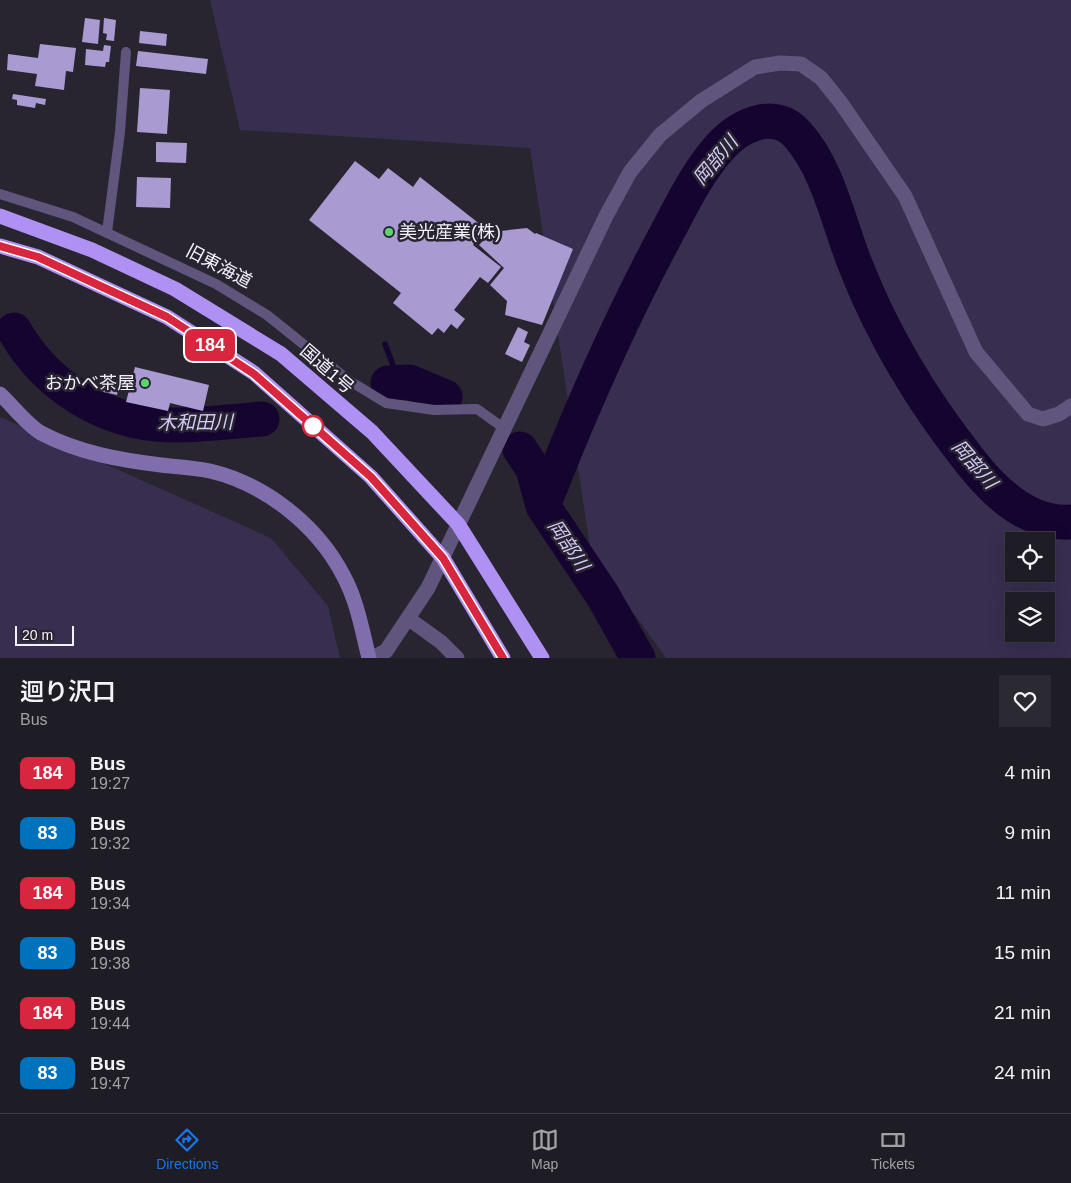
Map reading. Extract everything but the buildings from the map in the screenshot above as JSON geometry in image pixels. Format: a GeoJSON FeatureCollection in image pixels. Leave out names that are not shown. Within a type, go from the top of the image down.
{"type":"FeatureCollection","features":[{"type":"Feature","properties":{"kind":"highway","name":"国道1号"},"geometry":{"type":"LineString","coordinates":[[0,216],[92,250],[176,289],[281,354],[372,432],[458,524],[542,658]]}},
{"type":"Feature","properties":{"kind":"highway"},"geometry":{"type":"LineString","coordinates":[[0,246],[38,257],[167,317],[254,374],[371,477],[443,558],[503,658]]}},
{"type":"Feature","properties":{"kind":"main road"},"geometry":{"type":"LineString","coordinates":[[0,394],[40,432],[99,456],[209,471],[233,478],[264,493],[307,525],[329,551],[344,576],[355,604],[370,658]]}},
{"type":"Feature","properties":{"kind":"street"},"geometry":{"type":"LineString","coordinates":[[370,658],[386,651],[428,588],[458,524],[476,492],[606,216],[630,172],[660,135],[701,101],[755,67],[780,63],[801,64],[821,78],[871,144],[905,196],[976,352],[1028,414],[1043,419],[1058,414],[1071,406]]}},
{"type":"Feature","properties":{"kind":"street"},"geometry":{"type":"LineString","coordinates":[[409,619],[441,642],[457,658]]}},
{"type":"Feature","properties":{"kind":"lane"},"geometry":{"type":"LineString","coordinates":[[107,232],[120,132],[126,52]]}},
{"type":"Feature","properties":{"kind":"lane","name":"旧東海道"},"geometry":{"type":"LineString","coordinates":[[0,194],[73,217],[216,284],[267,315],[348,380],[386,403],[401,407],[434,410],[477,409],[505,429]]}},
{"type":"Feature","properties":{"kind":"shaded area"},"geometry":{"type":"Polygon","coordinates":[[[210,0],[1071,0],[1071,658],[666,658],[591,554],[530,148],[240,130],[210,0]]]}},
{"type":"Feature","properties":{"kind":"shaded area"},"geometry":{"type":"Polygon","coordinates":[[[0,417],[271,538],[328,606],[340,658],[0,658],[0,417]]]}},
{"type":"Feature","properties":{"kind":"waterway","name":"岡部川"},"geometry":{"type":"LineString","coordinates":[[543,506],[613,341],[644,276],[688,194],[703,169],[728,139],[747,127],[768,121],[788,126],[808,148],[825,181],[857,269],[880,320],[906,369],[953,439],[980,473],[1001,495],[1027,512],[1041,518],[1056,522],[1071,522]]}},
{"type":"Feature","properties":{"kind":"waterway","name":"木和田川"},"geometry":{"type":"LineString","coordinates":[[14,330],[27,350],[60,384],[79,398],[100,409],[122,417],[146,423],[170,425],[262,419]]}},
{"type":"Feature","properties":{"kind":"waterway"},"geometry":{"type":"LineString","coordinates":[[385,344],[399,381]]}},
{"type":"Feature","properties":{"kind":"waterway","name":"木和田川"},"geometry":{"type":"LineString","coordinates":[[388,383],[409,382],[445,397]]}},
{"type":"Feature","properties":{"kind":"waterway","name":"岡部川"},"geometry":{"type":"LineString","coordinates":[[520,449],[533,469],[543,506],[603,596],[638,658]]}},
{"type":"Feature","properties":{"kind":"bus line","name":"184"},"geometry":{"type":"LineString","coordinates":[[0,246],[38,257],[167,317],[254,374],[371,477],[431,544],[443,558],[503,658]]}},
{"type":"Feature","properties":{"kind":"place","name":"美光産業(株)"},"geometry":{"type":"Point","coordinates":[389,232]}},
{"type":"Feature","properties":{"kind":"place","name":"おかべ茶屋"},"geometry":{"type":"Point","coordinates":[145,383]}}]}
